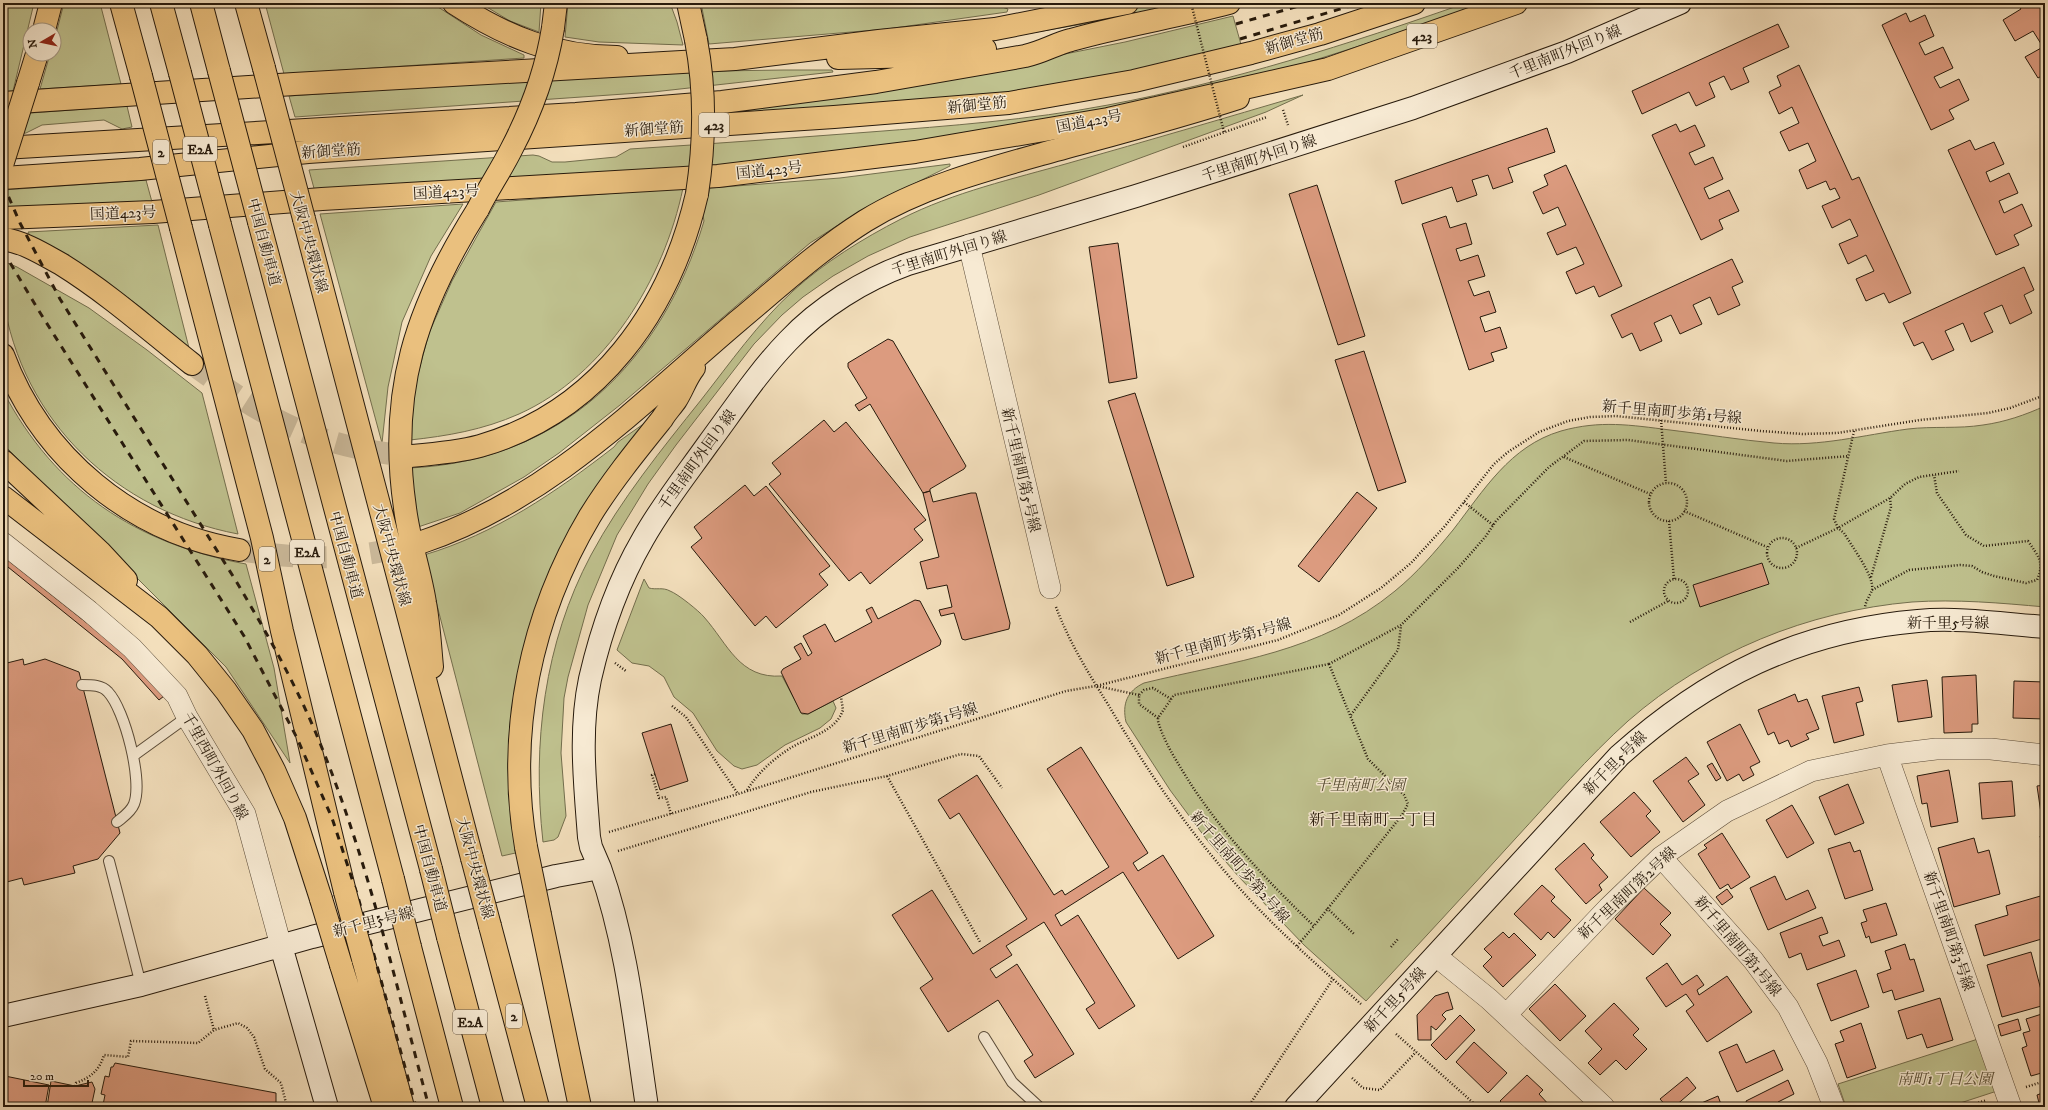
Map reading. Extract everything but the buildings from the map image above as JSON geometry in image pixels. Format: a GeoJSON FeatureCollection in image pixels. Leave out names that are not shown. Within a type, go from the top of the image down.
{"type":"FeatureCollection","features":[{"type":"Feature","properties":{"kind":"main road"},"geometry":{"type":"LineString","coordinates":[[46,22],[51,3]]}},
{"type":"Feature","properties":{"kind":"main road","name":"2"},"geometry":{"type":"LineString","coordinates":[[121,3],[182,228],[262,538],[284,639],[345,892],[403,1107]]}},
{"type":"Feature","properties":{"kind":"main road","name":"E2A"},"geometry":{"type":"LineString","coordinates":[[161,3],[452,1107]]}},
{"type":"Feature","properties":{"kind":"main road","name":"中国自動車道"},"geometry":{"type":"LineString","coordinates":[[201,3],[493,1107]]}},
{"type":"Feature","properties":{"kind":"main road","name":"大阪中央環状線"},"geometry":{"type":"LineString","coordinates":[[246,3],[538,1107]]}},
{"type":"Feature","properties":{"kind":"main road"},"geometry":{"type":"LineString","coordinates":[[454,3],[487,24],[508,34],[562,53],[593,57],[711,60]]}},
{"type":"Feature","properties":{"kind":"main road"},"geometry":{"type":"LineString","coordinates":[[440,740],[425,603],[405,508],[400,459],[400,416],[408,363],[417,331],[441,276],[512,150],[533,103],[545,67],[553,28],[556,3]]}},
{"type":"Feature","properties":{"kind":"main road"},"geometry":{"type":"LineString","coordinates":[[411,456],[468,449],[513,434],[562,409],[593,383],[633,338],[653,306],[678,256],[686,234],[697,194],[702,163],[704,119],[703,87],[696,40],[688,3]]}},
{"type":"Feature","properties":{"kind":"main road"},"geometry":{"type":"LineString","coordinates":[[735,59],[879,41],[995,30],[1127,3]]}},
{"type":"Feature","properties":{"kind":"main road","name":"新御堂筋"},"geometry":{"type":"LineString","coordinates":[[3,148],[576,114],[722,102],[925,74],[1042,52],[1070,40],[1176,17],[1229,3]]}},
{"type":"Feature","properties":{"kind":"main road","name":"新御堂筋"},"geometry":{"type":"LineString","coordinates":[[3,178],[140,169],[316,152],[818,118],[1009,102],[1076,92],[1171,73],[1320,34],[1414,3]]}},
{"type":"Feature","properties":{"kind":"main road","name":"国道423号"},"geometry":{"type":"LineString","coordinates":[[3,218],[153,212],[322,199],[718,176],[838,163],[915,152],[1108,119],[1328,69],[1516,3]]}},
{"type":"Feature","properties":{"kind":"main road"},"geometry":{"type":"LineString","coordinates":[[3,103],[711,60],[902,57],[964,52],[1040,40],[1070,40]]}},
{"type":"Feature","properties":{"kind":"main road"},"geometry":{"type":"LineString","coordinates":[[3,162],[35,62]]}},
{"type":"Feature","properties":{"kind":"main road"},"geometry":{"type":"LineString","coordinates":[[422,542],[444,534],[490,513],[546,480],[625,420],[726,331],[828,246],[867,220],[904,200],[971,175],[1188,114],[1328,69]]}},
{"type":"Feature","properties":{"kind":"main road"},"geometry":{"type":"LineString","coordinates":[[3,239],[38,252],[89,282],[124,307],[192,364]]}},
{"type":"Feature","properties":{"kind":"main road"},"geometry":{"type":"LineString","coordinates":[[580,1107],[526,847],[519,788],[520,733],[530,666],[548,602],[566,562],[594,510],[676,399],[690,373],[726,331]]}},
{"type":"Feature","properties":{"kind":"main road"},"geometry":{"type":"LineString","coordinates":[[3,355],[17,388],[32,415],[74,467],[96,487],[135,514],[178,534],[208,544],[239,550]]}},
{"type":"Feature","properties":{"kind":"main road"},"geometry":{"type":"LineString","coordinates":[[3,461],[100,552],[158,617],[197,655],[226,691],[262,745],[295,818],[385,1107]]}},
{"type":"Feature","properties":{"kind":"main road"},"geometry":{"type":"LineString","coordinates":[[3,497],[158,617]]}},
{"type":"Feature","properties":{"kind":"street","name":"千里南町外回り線"},"geometry":{"type":"LineString","coordinates":[[600,868],[590,842],[585,790],[584,752],[588,693],[599,646],[609,614],[632,560],[646,534],[672,493],[746,392],[788,341],[799,331],[828,308],[881,275],[918,260],[1181,182],[1455,94],[1574,49],[1680,3]]}},
{"type":"Feature","properties":{"kind":"street","name":"新千里南町第5号線"},"geometry":{"type":"LineString","coordinates":[[969,245],[1050,588]]}},
{"type":"Feature","properties":{"kind":"street","name":"千里西町外回り線"},"geometry":{"type":"LineString","coordinates":[[3,543],[89,611],[132,648],[172,690],[181,703],[187,718],[245,814],[327,1107]]}},
{"type":"Feature","properties":{"kind":"street","name":"新千里5号線"},"geometry":{"type":"LineString","coordinates":[[1296,1107],[1619,756],[1656,723],[1711,685],[1757,661],[1807,642],[1862,629],[1919,621],[1977,622],[2045,627]]}},
{"type":"Feature","properties":{"kind":"street","name":"新千里南町第2号線"},"geometry":{"type":"LineString","coordinates":[[1506,1015],[1608,908],[1661,857],[1727,811],[1811,771],[1888,756],[1936,749],[1991,748],[2045,755]]}},
{"type":"Feature","properties":{"kind":"street","name":"新千里南町第3号線"},"geometry":{"type":"LineString","coordinates":[[1888,756],[2011,1107]]}},
{"type":"Feature","properties":{"kind":"street","name":"新千里南町第1号線"},"geometry":{"type":"LineString","coordinates":[[1661,857],[1753,960],[1788,1006],[1817,1063],[1834,1107]]}},
{"type":"Feature","properties":{"kind":"street","name":"新千里5号線"},"geometry":{"type":"LineString","coordinates":[[4,1014],[141,985],[281,946],[556,876],[600,868]]}},
{"type":"Feature","properties":{"kind":"street"},"geometry":{"type":"LineString","coordinates":[[600,868],[617,924],[631,997],[647,1107]]}},
{"type":"Feature","properties":{"kind":"street"},"geometry":{"type":"LineString","coordinates":[[1436,956],[1506,1015],[1604,1107]]}},
{"type":"Feature","properties":{"kind":"lane"},"geometry":{"type":"LineString","coordinates":[[82,684],[99,686],[108,691],[118,710],[133,756],[136,777],[134,804],[125,816],[117,822]]}},
{"type":"Feature","properties":{"kind":"lane"},"geometry":{"type":"LineString","coordinates":[[133,756],[187,718]]}},
{"type":"Feature","properties":{"kind":"lane"},"geometry":{"type":"LineString","coordinates":[[109,861],[141,985]]}},
{"type":"Feature","properties":{"kind":"lane"},"geometry":{"type":"LineString","coordinates":[[984,1037],[1012,1082],[1039,1107]]}},
{"type":"Feature","properties":{"kind":"path"},"geometry":{"type":"LineString","coordinates":[[1191,3],[1224,132]]}},
{"type":"Feature","properties":{"kind":"path"},"geometry":{"type":"LineString","coordinates":[[1283,110],[1284,114]]}},
{"type":"Feature","properties":{"kind":"path"},"geometry":{"type":"LineString","coordinates":[[1183,147],[1266,117]]}},
{"type":"Feature","properties":{"kind":"path","name":"新千里南町歩第1号線"},"geometry":{"type":"LineString","coordinates":[[609,832],[738,794],[1066,691],[1096,686],[1278,640],[1339,615],[1381,588],[1406,567],[1445,526],[1494,464],[1508,452],[1529,437],[1554,426],[1576,419],[1600,416],[1661,420],[1802,434],[1854,431],[1920,420],[1988,413],[2010,408],[2045,395]]}},
{"type":"Feature","properties":{"kind":"path"},"geometry":{"type":"LineString","coordinates":[[1661,420],[1666,483]]}},
{"type":"Feature","properties":{"kind":"path"},"geometry":{"type":"LineString","coordinates":[[1854,431],[1834,519],[1838,528],[1844,533],[1871,578]]}},
{"type":"Feature","properties":{"kind":"path"},"geometry":{"type":"LineString","coordinates":[[1314,926],[1275,889],[1235,843],[1196,794],[1174,756],[1159,725],[1158,718],[1174,695],[1329,664],[1401,626],[1458,568],[1486,536],[1493,525],[1549,467],[1584,441],[1628,440],[1787,461],[1849,456]]}},
{"type":"Feature","properties":{"kind":"path"},"geometry":{"type":"LineString","coordinates":[[1564,457],[1650,494]]}},
{"type":"Feature","properties":{"kind":"path"},"geometry":{"type":"LineString","coordinates":[[1796,548],[1838,528],[1890,498],[1905,484],[1919,477],[1959,471]]}},
{"type":"Feature","properties":{"kind":"path"},"geometry":{"type":"LineString","coordinates":[[1864,613],[1866,599],[1872,590],[1909,570],[1960,565],[1972,566],[1982,572],[2026,583],[2037,580],[2041,570],[2040,559],[2028,541],[1984,546],[1966,536],[1937,493],[1934,474]]}},
{"type":"Feature","properties":{"kind":"path"},"geometry":{"type":"LineString","coordinates":[[1666,483],[1677,485],[1681,489],[1686,499],[1684,511],[1678,518],[1669,521],[1662,520],[1652,513],[1649,500],[1650,494],[1654,488],[1666,483]]}},
{"type":"Feature","properties":{"kind":"path"},"geometry":{"type":"LineString","coordinates":[[1872,590],[1871,578],[1891,507],[1890,498]]}},
{"type":"Feature","properties":{"kind":"path"},"geometry":{"type":"LineString","coordinates":[[1464,502],[1493,525]]}},
{"type":"Feature","properties":{"kind":"path"},"geometry":{"type":"LineString","coordinates":[[1684,511],[1767,548]]}},
{"type":"Feature","properties":{"kind":"path"},"geometry":{"type":"LineString","coordinates":[[1669,521],[1674,579]]}},
{"type":"Feature","properties":{"kind":"path"},"geometry":{"type":"LineString","coordinates":[[1782,538],[1791,540],[1796,548],[1796,558],[1791,565],[1782,568],[1769,562],[1766,552],[1773,540],[1782,538]]}},
{"type":"Feature","properties":{"kind":"path"},"geometry":{"type":"LineString","coordinates":[[1630,622],[1668,602],[1679,604],[1688,596],[1686,583],[1674,579],[1667,582],[1663,590],[1668,602]]}},
{"type":"Feature","properties":{"kind":"path"},"geometry":{"type":"LineString","coordinates":[[1050,588],[1062,624],[1096,686],[1139,695]]}},
{"type":"Feature","properties":{"kind":"path"},"geometry":{"type":"LineString","coordinates":[[1351,715],[1398,650],[1401,626]]}},
{"type":"Feature","properties":{"kind":"path"},"geometry":{"type":"LineString","coordinates":[[610,660],[626,672]]}},
{"type":"Feature","properties":{"kind":"path"},"geometry":{"type":"LineString","coordinates":[[1297,946],[1402,815],[1408,804],[1404,796],[1368,759],[1329,664]]}},
{"type":"Feature","properties":{"kind":"path","name":"新千里南町歩第2号線"},"geometry":{"type":"LineString","coordinates":[[1096,686],[1162,791],[1202,843],[1253,903],[1297,946],[1362,1005]]}},
{"type":"Feature","properties":{"kind":"path"},"geometry":{"type":"LineString","coordinates":[[1158,718],[1139,704],[1139,695],[1144,690],[1153,688],[1171,699]]}},
{"type":"Feature","properties":{"kind":"path"},"geometry":{"type":"LineString","coordinates":[[747,790],[760,773],[778,756],[831,726],[843,710],[841,697]]}},
{"type":"Feature","properties":{"kind":"path"},"geometry":{"type":"LineString","coordinates":[[672,706],[686,717],[738,794]]}},
{"type":"Feature","properties":{"kind":"path"},"geometry":{"type":"LineString","coordinates":[[618,851],[811,792],[887,776],[967,753],[979,756],[983,760],[1002,788]]}},
{"type":"Feature","properties":{"kind":"path"},"geometry":{"type":"LineString","coordinates":[[655,774],[652,775],[659,798],[666,797],[671,814]]}},
{"type":"Feature","properties":{"kind":"path"},"geometry":{"type":"LineString","coordinates":[[887,776],[980,942]]}},
{"type":"Feature","properties":{"kind":"path"},"geometry":{"type":"LineString","coordinates":[[1327,908],[1354,934]]}},
{"type":"Feature","properties":{"kind":"path"},"geometry":{"type":"LineString","coordinates":[[1391,947],[1398,939]]}},
{"type":"Feature","properties":{"kind":"path"},"geometry":{"type":"LineString","coordinates":[[1248,1107],[1333,979]]}},
{"type":"Feature","properties":{"kind":"path"},"geometry":{"type":"LineString","coordinates":[[205,996],[214,1030]]}},
{"type":"Feature","properties":{"kind":"path"},"geometry":{"type":"LineString","coordinates":[[75,1086],[76,1083],[88,1078],[98,1070],[104,1055],[128,1056],[131,1041],[198,1043],[214,1030],[238,1023],[247,1028],[254,1036],[265,1069],[281,1083],[287,1107]]}},
{"type":"Feature","properties":{"kind":"path"},"geometry":{"type":"LineString","coordinates":[[1396,1034],[1478,1107]]}},
{"type":"Feature","properties":{"kind":"path"},"geometry":{"type":"LineString","coordinates":[[1349,1075],[1363,1088],[1380,1090],[1416,1052]]}},
{"type":"Feature","properties":{"kind":"green space"},"geometry":{"type":"Polygon","coordinates":[[[3,3],[34,3],[29,22],[22,22],[22,53],[13,91],[3,92],[3,3]]]}},
{"type":"Feature","properties":{"kind":"green space"},"geometry":{"type":"Polygon","coordinates":[[[64,3],[100,3],[121,84],[40,89],[48,62],[62,62],[62,22],[59,22],[64,3]]]}},
{"type":"Feature","properties":{"kind":"green space"},"geometry":{"type":"Polygon","coordinates":[[[265,3],[432,3],[481,35],[524,55],[524,58],[284,74],[265,3]]]}},
{"type":"Feature","properties":{"kind":"green space"},"geometry":{"type":"Polygon","coordinates":[[[480,3],[541,3],[539,32],[510,21],[480,3]]]}},
{"type":"Feature","properties":{"kind":"green space"},"geometry":{"type":"Polygon","coordinates":[[[568,3],[670,3],[683,45],[599,42],[565,37],[568,3]]]}},
{"type":"Feature","properties":{"kind":"green space"},"geometry":{"type":"Polygon","coordinates":[[[701,3],[941,3],[1002,7],[1008,9],[1007,12],[887,29],[709,44],[701,3]]]}},
{"type":"Feature","properties":{"kind":"green space"},"geometry":{"type":"Polygon","coordinates":[[[1153,3],[1184,3],[1123,17],[985,41],[1153,3]]]}},
{"type":"Feature","properties":{"kind":"green space"},"geometry":{"type":"Polygon","coordinates":[[[1466,3],[1487,3],[1419,27],[1293,67],[1012,130],[731,164],[315,192],[309,170],[533,155],[552,162],[565,162],[616,157],[630,149],[929,127],[1049,115],[1154,96],[1289,61],[1466,3]]]}},
{"type":"Feature","properties":{"kind":"green space"},"geometry":{"type":"Polygon","coordinates":[[[1233,16],[1242,48],[1020,95],[303,148],[302,141],[505,126],[1015,64],[1125,42],[1233,16]]]}},
{"type":"Feature","properties":{"kind":"green space"},"geometry":{"type":"Polygon","coordinates":[[[832,70],[833,72],[653,92],[295,117],[289,96],[649,72],[832,70]]]}},
{"type":"Feature","properties":{"kind":"green space"},"geometry":{"type":"Polygon","coordinates":[[[1303,95],[1266,112],[1039,195],[910,237],[868,256],[833,276],[803,297],[782,315],[754,344],[676,445],[648,484],[617,535],[588,605],[568,677],[564,698],[561,753],[566,816],[558,837],[554,840],[543,842],[539,768],[545,695],[552,659],[562,623],[575,589],[591,555],[615,514],[629,494],[745,344],[780,303],[805,280],[844,252],[921,209],[984,187],[1303,95]]]}},
{"type":"Feature","properties":{"kind":"green space"},"geometry":{"type":"Polygon","coordinates":[[[127,106],[132,127],[122,129],[104,120],[42,125],[26,133],[3,136],[3,115],[127,106]]]}},
{"type":"Feature","properties":{"kind":"green space"},"geometry":{"type":"Polygon","coordinates":[[[950,164],[950,166],[865,208],[810,243],[620,405],[559,453],[524,477],[460,513],[418,527],[410,468],[465,461],[514,446],[559,424],[598,395],[633,359],[662,318],[686,272],[704,221],[703,215],[710,188],[840,178],[950,164]]]}},
{"type":"Feature","properties":{"kind":"green space"},"geometry":{"type":"Polygon","coordinates":[[[146,180],[152,202],[3,211],[3,190],[146,180]]]}},
{"type":"Feature","properties":{"kind":"green space"},"geometry":{"type":"Polygon","coordinates":[[[683,188],[674,222],[662,256],[646,289],[626,320],[604,349],[579,375],[550,397],[505,420],[465,432],[410,440],[412,396],[429,333],[452,281],[496,202],[683,188]]]}},
{"type":"Feature","properties":{"kind":"green space"},"geometry":{"type":"Polygon","coordinates":[[[463,204],[431,256],[402,322],[388,387],[382,443],[320,214],[463,204]]]}},
{"type":"Feature","properties":{"kind":"green space"},"geometry":{"type":"Polygon","coordinates":[[[158,225],[189,348],[143,309],[93,272],[30,236],[28,232],[158,225]]]}},
{"type":"Feature","properties":{"kind":"green space"},"geometry":{"type":"Polygon","coordinates":[[[3,261],[17,267],[89,308],[147,350],[202,393],[238,534],[194,522],[153,505],[115,482],[82,454],[54,421],[31,384],[14,343],[3,298],[3,261]]]}},
{"type":"Feature","properties":{"kind":"green space"},"geometry":{"type":"Polygon","coordinates":[[[3,391],[24,426],[47,457],[74,484],[103,507],[134,527],[169,542],[206,555],[246,564],[274,668],[290,763],[226,667],[3,444],[3,391]]]}},
{"type":"Feature","properties":{"kind":"green space","name":"千里南町公園"},"geometry":{"type":"Polygon","coordinates":[[[2045,406],[2045,607],[1945,601],[1912,602],[1873,607],[1797,625],[1725,655],[1659,696],[1628,721],[1570,778],[1366,1001],[1304,945],[1239,877],[1207,840],[1170,790],[1126,722],[1125,704],[1127,699],[1133,690],[1144,683],[1243,661],[1275,652],[1306,642],[1337,628],[1366,612],[1395,591],[1418,570],[1453,530],[1487,485],[1513,458],[1527,447],[1543,438],[1561,431],[1589,426],[1616,424],[1791,444],[1841,440],[1908,429],[1983,425],[2015,418],[2045,406]]]}},
{"type":"Feature","properties":{"kind":"green space"},"geometry":{"type":"Polygon","coordinates":[[[644,425],[536,613],[520,852],[502,856],[424,555],[475,536],[524,510],[570,480],[644,425]]]}},
{"type":"Feature","properties":{"kind":"green space"},"geometry":{"type":"Polygon","coordinates":[[[644,579],[649,588],[665,589],[670,591],[698,611],[736,658],[745,666],[755,672],[767,675],[782,676],[802,714],[808,714],[833,701],[836,708],[831,719],[820,728],[785,745],[757,765],[742,769],[734,766],[717,751],[693,713],[674,697],[664,677],[649,666],[632,663],[617,650],[644,579]]]}},
{"type":"Feature","properties":{"kind":"green space","name":"南町1丁目公園"},"geometry":{"type":"Polygon","coordinates":[[[1978,1039],[1997,1091],[1948,1107],[1846,1107],[1838,1084],[1978,1039]]]}},
{"type":"Feature","properties":{"kind":"tunnel"},"geometry":{"type":"LineString","coordinates":[[192,364],[256,408],[299,430],[336,443],[373,451],[411,456]]}},
{"type":"Feature","properties":{"kind":"tunnel"},"geometry":{"type":"LineString","coordinates":[[239,550],[304,557],[324,557],[365,554],[409,545]]}},
{"type":"Feature","properties":{"kind":"railway"},"geometry":{"type":"LineString","coordinates":[[1236,24],[1309,3]]}},
{"type":"Feature","properties":{"kind":"railway"},"geometry":{"type":"LineString","coordinates":[[1240,39],[1360,3]]}},
{"type":"Feature","properties":{"kind":"railway"},"geometry":{"type":"LineString","coordinates":[[3,184],[20,223],[60,299],[236,581],[278,655],[315,731],[350,823],[365,870],[429,1107]]}},
{"type":"Feature","properties":{"kind":"railway"},"geometry":{"type":"LineString","coordinates":[[3,251],[39,311],[244,636],[297,738],[332,818],[358,897],[416,1107]]}},
{"type":"Feature","properties":{"kind":"district","name":"新千里南町一丁目"},"geometry":{"type":"Point","coordinates":[1373,819]}}]}
